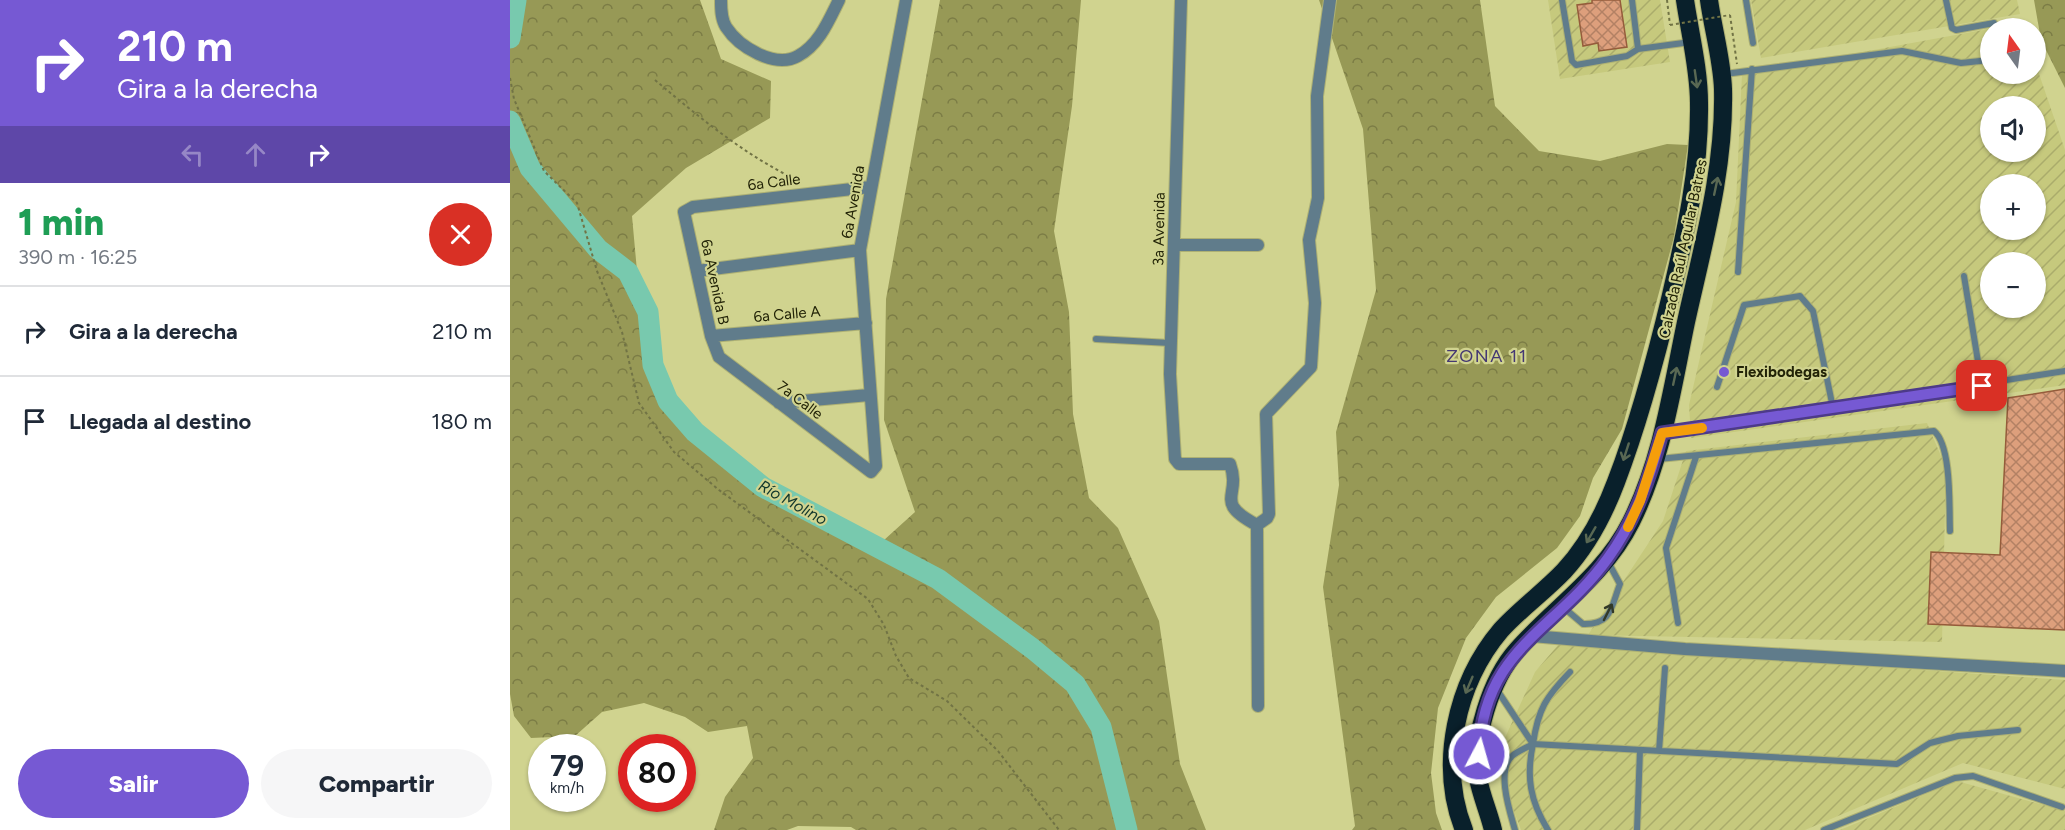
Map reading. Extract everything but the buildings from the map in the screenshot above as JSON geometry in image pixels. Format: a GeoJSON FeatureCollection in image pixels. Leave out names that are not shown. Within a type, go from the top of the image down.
{"type":"FeatureCollection","features":[{"type":"Feature","properties":{"kind":"highway","name":"Calzada Raúl Aguilar Batres"},"geometry":{"type":"LineString","coordinates":[[1464,830],[1454,794],[1451,754],[1466,689],[1484,653],[1502,629],[1564,571],[1589,540],[1616,483],[1662,336],[1695,188],[1699,101],[1684,0]]}},
{"type":"Feature","properties":{"kind":"highway","name":"Calzada Raúl Aguilar Batres"},"geometry":{"type":"LineString","coordinates":[[1493,830],[1478,777],[1480,732],[1495,687],[1516,651],[1563,607],[1607,560],[1630,525],[1655,459],[1662,433],[1718,175],[1722,135],[1721,74],[1708,0]]}},
{"type":"Feature","properties":{"kind":"highway"},"geometry":{"type":"LineString","coordinates":[[1637,421],[1662,433]]}},
{"type":"Feature","properties":{"kind":"street"},"geometry":{"type":"LineString","coordinates":[[721,0],[725,25],[739,43],[771,58],[795,58],[806,51],[827,25],[839,0]]}},
{"type":"Feature","properties":{"kind":"street","name":"6a Avenida"},"geometry":{"type":"LineString","coordinates":[[863,467],[871,472],[876,466],[860,250],[906,0]]}},
{"type":"Feature","properties":{"kind":"street","name":"3a Avenida"},"geometry":{"type":"LineString","coordinates":[[1181,0],[1170,374],[1175,459],[1179,464],[1230,464],[1230,504],[1238,514],[1257,525]]}},
{"type":"Feature","properties":{"kind":"street"},"geometry":{"type":"LineString","coordinates":[[1258,706],[1257,525],[1269,514],[1266,414],[1311,367],[1315,303],[1309,240],[1318,198],[1317,96],[1330,0]]}},
{"type":"Feature","properties":{"kind":"street","name":"6a Calle"},"geometry":{"type":"LineString","coordinates":[[684,212],[693,207],[870,187]]}},
{"type":"Feature","properties":{"kind":"street","name":"6a Avenida B"},"geometry":{"type":"LineString","coordinates":[[684,212],[711,336],[718,357]]}},
{"type":"Feature","properties":{"kind":"street"},"geometry":{"type":"LineString","coordinates":[[1174,245],[1258,245]]}},
{"type":"Feature","properties":{"kind":"street"},"geometry":{"type":"LineString","coordinates":[[697,272],[860,250]]}},
{"type":"Feature","properties":{"kind":"street","name":"6a Calle A"},"geometry":{"type":"LineString","coordinates":[[711,336],[866,323]]}},
{"type":"Feature","properties":{"kind":"street","name":"7a Calle"},"geometry":{"type":"LineString","coordinates":[[718,357],[863,467]]}},
{"type":"Feature","properties":{"kind":"street"},"geometry":{"type":"LineString","coordinates":[[779,403],[869,394]]}},
{"type":"Feature","properties":{"kind":"street"},"geometry":{"type":"LineString","coordinates":[[1532,636],[1685,650],[2065,671]]}},
{"type":"Feature","properties":{"kind":"lane"},"geometry":{"type":"LineString","coordinates":[[1562,0],[1574,64],[1627,56],[1638,49],[1691,42]]}},
{"type":"Feature","properties":{"kind":"lane"},"geometry":{"type":"LineString","coordinates":[[1632,0],[1638,49]]}},
{"type":"Feature","properties":{"kind":"lane"},"geometry":{"type":"LineString","coordinates":[[1746,0],[1753,43]]}},
{"type":"Feature","properties":{"kind":"lane"},"geometry":{"type":"LineString","coordinates":[[1946,0],[1952,28],[1956,30],[1980,26]]}},
{"type":"Feature","properties":{"kind":"lane"},"geometry":{"type":"LineString","coordinates":[[1721,74],[1902,51],[1961,63],[1980,61]]}},
{"type":"Feature","properties":{"kind":"lane"},"geometry":{"type":"LineString","coordinates":[[1738,272],[1752,69]]}},
{"type":"Feature","properties":{"kind":"lane"},"geometry":{"type":"LineString","coordinates":[[1964,276],[1982,386]]}},
{"type":"Feature","properties":{"kind":"lane"},"geometry":{"type":"LineString","coordinates":[[1717,387],[1744,305],[1800,296],[1813,311],[1833,408]]}},
{"type":"Feature","properties":{"kind":"lane"},"geometry":{"type":"LineString","coordinates":[[1096,339],[1171,343]]}},
{"type":"Feature","properties":{"kind":"lane"},"geometry":{"type":"LineString","coordinates":[[1662,433],[2065,372]]}},
{"type":"Feature","properties":{"kind":"lane"},"geometry":{"type":"LineString","coordinates":[[1655,459],[1696,457],[1934,431],[1941,441],[1947,464],[1950,531]]}},
{"type":"Feature","properties":{"kind":"lane"},"geometry":{"type":"LineString","coordinates":[[1678,623],[1666,548],[1696,457]]}},
{"type":"Feature","properties":{"kind":"lane"},"geometry":{"type":"LineString","coordinates":[[1563,607],[1583,624],[1603,621],[1608,617],[1620,584],[1607,560]]}},
{"type":"Feature","properties":{"kind":"lane"},"geometry":{"type":"LineString","coordinates":[[1659,751],[1665,668]]}},
{"type":"Feature","properties":{"kind":"lane"},"geometry":{"type":"LineString","coordinates":[[1548,830],[1536,810],[1529,788],[1529,766],[1536,719],[1546,698],[1570,672]]}},
{"type":"Feature","properties":{"kind":"lane"},"geometry":{"type":"LineString","coordinates":[[1495,687],[1533,744]]}},
{"type":"Feature","properties":{"kind":"lane"},"geometry":{"type":"LineString","coordinates":[[1515,830],[1507,805],[1505,770],[1511,757],[1533,744],[1897,764],[1930,743],[1958,736],[2018,730]]}},
{"type":"Feature","properties":{"kind":"lane"},"geometry":{"type":"LineString","coordinates":[[1637,830],[1640,750]]}},
{"type":"Feature","properties":{"kind":"lane"},"geometry":{"type":"LineString","coordinates":[[1824,830],[1955,778],[1973,776],[2062,807]]}},
{"type":"Feature","properties":{"kind":"path"},"geometry":{"type":"LineString","coordinates":[[1667,0],[1670,25],[1730,15],[1737,56]]}},
{"type":"Feature","properties":{"kind":"path"},"geometry":{"type":"LineString","coordinates":[[510,78],[514,99],[544,171],[577,204],[597,271],[622,332],[639,403],[674,452],[719,490],[868,599],[884,625],[896,656],[909,678],[947,701],[998,751],[1059,830]]}},
{"type":"Feature","properties":{"kind":"path"},"geometry":{"type":"LineString","coordinates":[[654,80],[714,130],[782,173],[820,191]]}},
{"type":"Feature","properties":{"kind":"shaded area"},"geometry":{"type":"Polygon","coordinates":[[[1548,0],[1660,0],[1670,62],[1560,79],[1548,0]]]}},
{"type":"Feature","properties":{"kind":"shaded area"},"geometry":{"type":"Polygon","coordinates":[[[1751,0],[2017,0],[2020,14],[1980,18],[1980,21],[1761,58],[1751,0]]]}},
{"type":"Feature","properties":{"kind":"shaded area"},"geometry":{"type":"Polygon","coordinates":[[[1980,31],[1980,84],[2042,84],[2065,150],[2065,385],[1691,438],[1689,405],[1736,202],[1742,74],[1980,31]]]}},
{"type":"Feature","properties":{"kind":"shaded area"},"geometry":{"type":"Polygon","coordinates":[[[1927,423],[1946,468],[1942,642],[1588,635],[1663,521],[1686,451],[1927,423]]]}},
{"type":"Feature","properties":{"kind":"shaded area"},"geometry":{"type":"Polygon","coordinates":[[[1558,645],[2065,680],[2065,789],[1963,763],[1805,830],[1521,830],[1506,790],[1504,740],[1535,672],[1558,645]]]}},
{"type":"Feature","properties":{"kind":"shaded area"},"geometry":{"type":"Polygon","coordinates":[[[1957,781],[2065,811],[2065,830],[1840,830],[1957,781]]]}},
{"type":"Feature","properties":{"kind":"green space"},"geometry":{"type":"Polygon","coordinates":[[[510,0],[700,0],[721,59],[771,81],[770,118],[686,168],[632,216],[642,326],[678,412],[780,495],[873,550],[915,512],[884,420],[886,299],[940,0],[1081,0],[1072,106],[1054,231],[1069,312],[1073,414],[1089,498],[1118,528],[1159,621],[1180,764],[1206,830],[856,830],[851,827],[798,826],[787,830],[714,830],[725,797],[753,758],[747,726],[708,732],[685,717],[644,703],[602,712],[577,734],[528,734],[514,716],[510,694],[510,0]]]}},
{"type":"Feature","properties":{"kind":"green space"},"geometry":{"type":"Polygon","coordinates":[[[1319,0],[1480,0],[1495,106],[1539,151],[1600,161],[1667,144],[1688,145],[1674,237],[1622,429],[1593,478],[1580,516],[1557,548],[1496,597],[1466,638],[1438,708],[1431,773],[1436,813],[1442,830],[1352,830],[1355,826],[1323,587],[1339,485],[1336,432],[1376,290],[1363,129],[1319,0]]]}},
{"type":"Feature","properties":{"kind":"green space"},"geometry":{"type":"Polygon","coordinates":[[[2034,0],[2065,0],[2065,88],[2046,50],[2046,18],[2037,18],[2034,0]]]}},
{"type":"Feature","properties":{"kind":"waterway","name":"Río Molino"},"geometry":{"type":"LineString","coordinates":[[510,38],[516,0]]}},
{"type":"Feature","properties":{"kind":"waterway","name":"Río Molino"},"geometry":{"type":"LineString","coordinates":[[510,121],[530,168],[598,249],[628,272],[648,312],[653,365],[668,401],[695,432],[763,487],[938,579],[1033,649],[1075,684],[1101,727],[1127,830]]}},
{"type":"Feature","properties":{"kind":"slow traffic"},"geometry":{"type":"LineString","coordinates":[[1628,527],[1640,501],[1662,433],[1702,428]]}},
{"type":"Feature","properties":{"kind":"place","name":"Flexibodegas"},"geometry":{"type":"Point","coordinates":[1724,372]}},
{"type":"Feature","properties":{"kind":"district","name":"ZONA 11"},"geometry":{"type":"Point","coordinates":[1487,356]}},
{"type":"Feature","properties":{"kind":"route"},"geometry":{"type":"LineString","coordinates":[[1479,754],[1480,732],[1499,676],[1516,651],[1574,596],[1607,560],[1630,525],[1655,459],[1662,433],[1982,386]]}}]}
